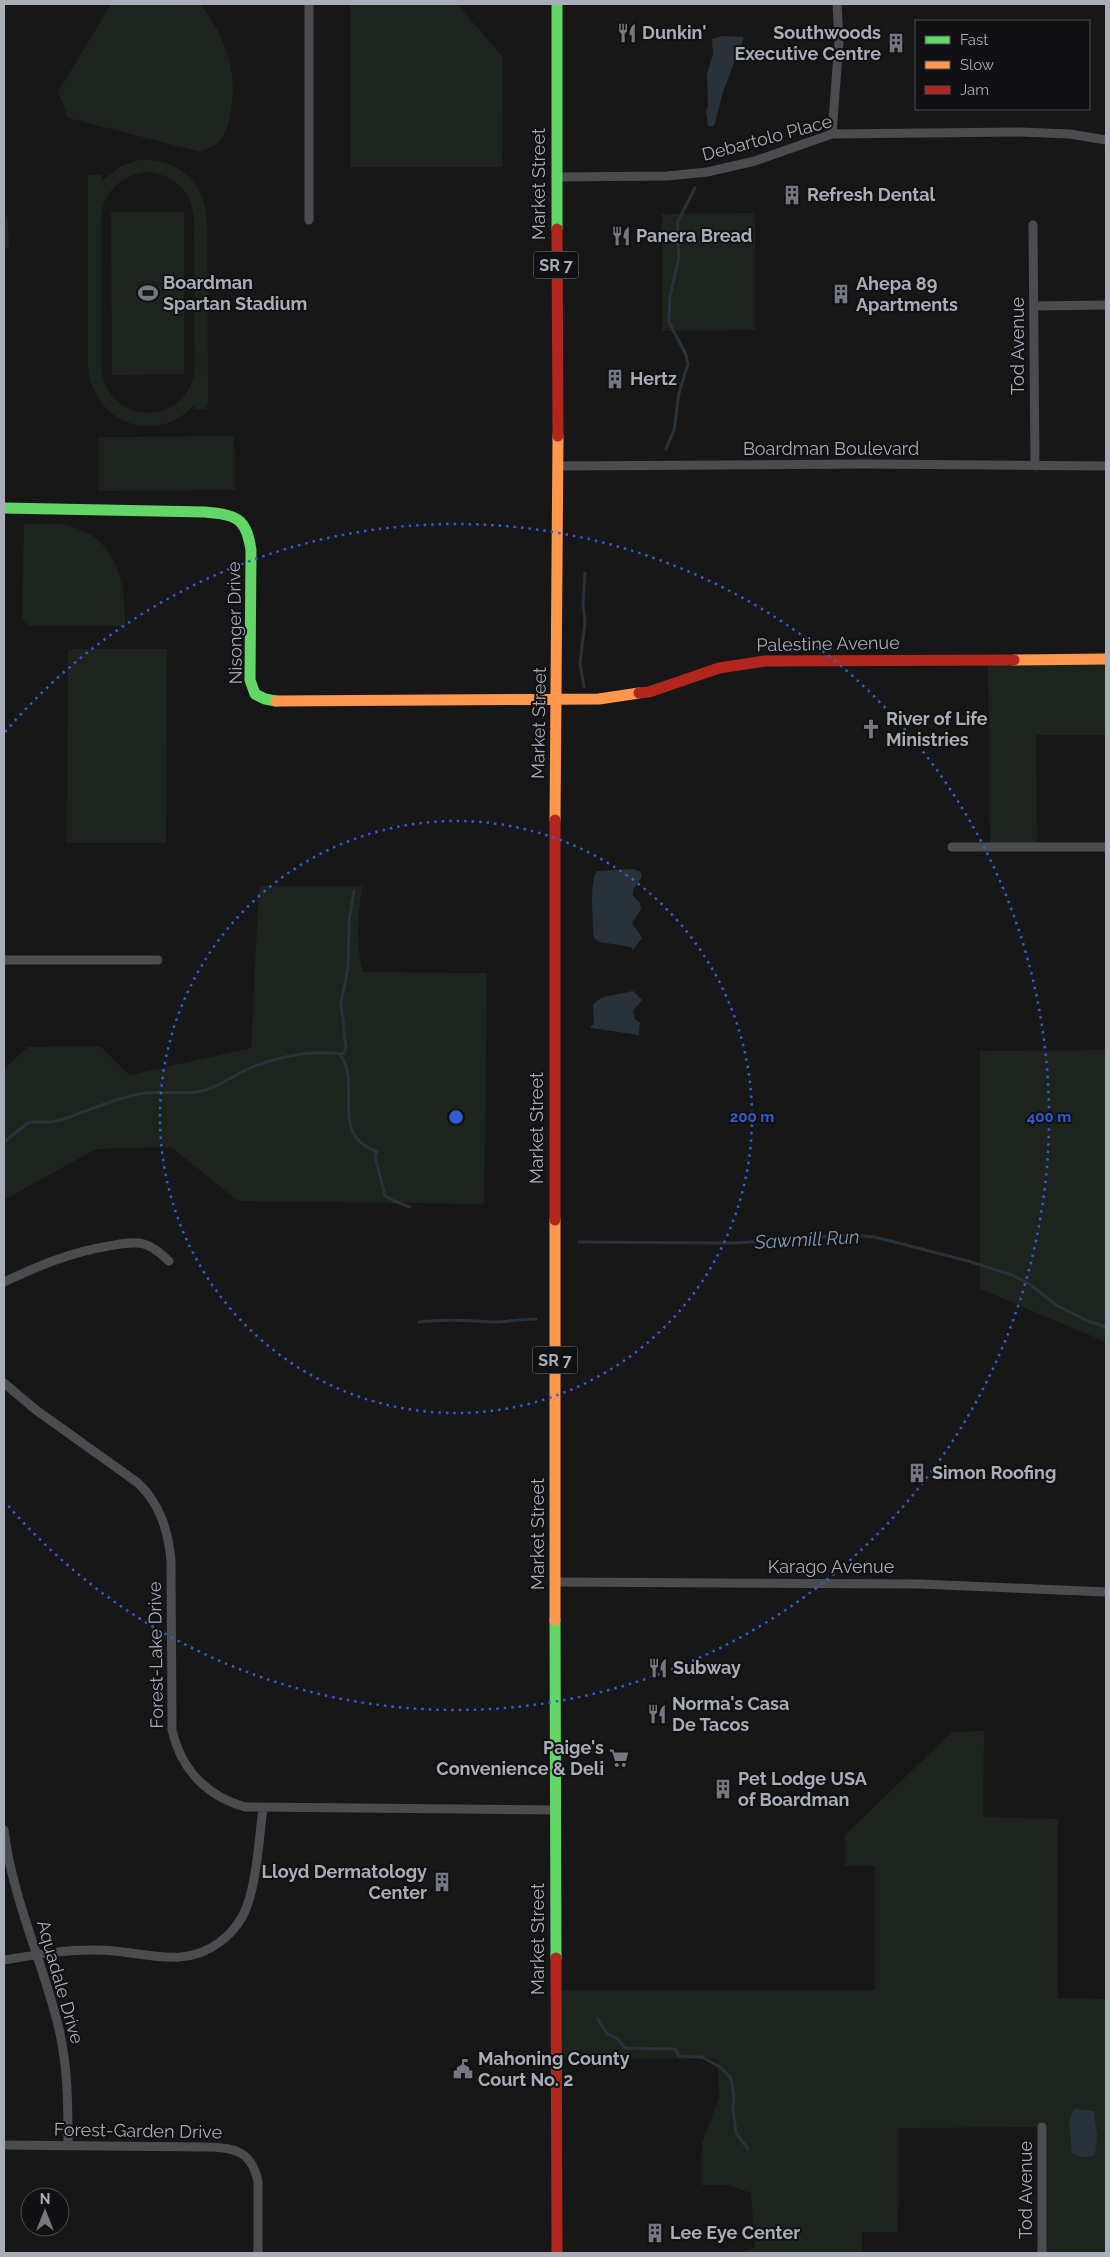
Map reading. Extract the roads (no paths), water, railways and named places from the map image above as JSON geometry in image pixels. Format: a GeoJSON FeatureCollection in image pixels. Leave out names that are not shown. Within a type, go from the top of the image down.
{"type":"FeatureCollection","features":[{"type":"Feature","properties":{"kind":"main road","name":"Market Street"},"geometry":{"type":"LineString","coordinates":[[556,4],[557,2253]]}},
{"type":"Feature","properties":{"kind":"main road","name":"Nisonger Drive"},"geometry":{"type":"LineString","coordinates":[[4,508],[205,512],[227,514],[242,521],[249,533],[251,550],[250,680],[255,694],[262,698],[279,701],[556,699]]}},
{"type":"Feature","properties":{"kind":"main road","name":"Palestine Avenue"},"geometry":{"type":"LineString","coordinates":[[556,699],[599,699],[635,695],[665,687],[719,668],[765,661],[1106,660]]}},
{"type":"Feature","properties":{"kind":"street"},"geometry":{"type":"LineString","coordinates":[[309,4],[309,220]]}},
{"type":"Feature","properties":{"kind":"street"},"geometry":{"type":"LineString","coordinates":[[832,134],[839,36],[837,4]]}},
{"type":"Feature","properties":{"kind":"street","name":"Debartolo Place"},"geometry":{"type":"LineString","coordinates":[[556,176],[667,176],[707,172],[754,161],[832,134],[1021,132],[1070,134],[1106,140]]}},
{"type":"Feature","properties":{"kind":"street","name":"Tod Avenue"},"geometry":{"type":"LineString","coordinates":[[1033,225],[1035,466]]}},
{"type":"Feature","properties":{"kind":"street"},"geometry":{"type":"LineString","coordinates":[[1034,306],[1106,305]]}},
{"type":"Feature","properties":{"kind":"street","name":"Boardman Boulevard"},"geometry":{"type":"LineString","coordinates":[[557,466],[856,464],[1106,466]]}},
{"type":"Feature","properties":{"kind":"street"},"geometry":{"type":"LineString","coordinates":[[952,847],[1106,847]]}},
{"type":"Feature","properties":{"kind":"street"},"geometry":{"type":"LineString","coordinates":[[4,960],[158,960]]}},
{"type":"Feature","properties":{"kind":"street"},"geometry":{"type":"LineString","coordinates":[[4,1282],[41,1264],[67,1255],[120,1244],[144,1244],[154,1248],[169,1261]]}},
{"type":"Feature","properties":{"kind":"street","name":"Forest-Lake Drive"},"geometry":{"type":"LineString","coordinates":[[4,1383],[36,1410],[138,1483],[154,1503],[167,1534],[171,1560],[171,1718],[175,1745],[188,1770],[198,1782],[218,1797],[245,1807],[556,1810]]}},
{"type":"Feature","properties":{"kind":"street","name":"Karago Avenue"},"geometry":{"type":"LineString","coordinates":[[556,1582],[920,1584],[1106,1592]]}},
{"type":"Feature","properties":{"kind":"street"},"geometry":{"type":"LineString","coordinates":[[4,1960],[98,1950],[175,1958],[194,1956],[214,1947],[234,1929],[247,1907],[262,1808]]}},
{"type":"Feature","properties":{"kind":"street","name":"Aquadale Drive"},"geometry":{"type":"LineString","coordinates":[[4,1830],[13,1875],[58,2026],[68,2083],[68,2146]]}},
{"type":"Feature","properties":{"kind":"street","name":"Tod Avenue"},"geometry":{"type":"LineString","coordinates":[[1042,2127],[1042,2253]]}},
{"type":"Feature","properties":{"kind":"street","name":"Forest-Garden Drive"},"geometry":{"type":"LineString","coordinates":[[4,2145],[205,2146],[224,2147],[237,2151],[246,2157],[256,2172],[258,2182],[258,2253]]}},
{"type":"Feature","properties":{"kind":"waterway"},"geometry":{"type":"LineString","coordinates":[[666,449],[674,430],[679,393],[688,364],[686,355],[669,322],[670,296],[679,257],[678,221],[695,188]]}},
{"type":"Feature","properties":{"kind":"waterway"},"geometry":{"type":"LineString","coordinates":[[584,687],[580,663],[585,622],[583,603],[585,573]]}},
{"type":"Feature","properties":{"kind":"waterway"},"geometry":{"type":"LineString","coordinates":[[340,1054],[344,1053],[346,1047],[341,1003],[348,968],[349,921],[354,891]]}},
{"type":"Feature","properties":{"kind":"waterway","name":"Sawmill Run"},"geometry":{"type":"LineString","coordinates":[[4,1142],[29,1122],[61,1120],[115,1100],[142,1093],[202,1091],[215,1087],[250,1068],[283,1058],[318,1053],[340,1054],[348,1076],[350,1123],[353,1133],[360,1142],[377,1152],[375,1156],[385,1196],[410,1207]]}},
{"type":"Feature","properties":{"kind":"waterway","name":"Sawmill Run"},"geometry":{"type":"LineString","coordinates":[[579,1242],[735,1243],[849,1235],[875,1237],[968,1261],[1012,1275],[1031,1285],[1056,1305],[1088,1321],[1106,1327]]}},
{"type":"Feature","properties":{"kind":"waterway","name":"Sawmill Run"},"geometry":{"type":"LineString","coordinates":[[419,1322],[437,1320],[498,1322],[536,1319]]}},
{"type":"Feature","properties":{"kind":"waterway"},"geometry":{"type":"LineString","coordinates":[[598,2019],[607,2034],[617,2038],[625,2048],[675,2049],[679,2056],[702,2057],[720,2067],[731,2078],[736,2133],[748,2149]]}},
{"type":"Feature","properties":{"kind":"place","name":"Dunkin'"},"geometry":{"type":"Point","coordinates":[627,33]}},
{"type":"Feature","properties":{"kind":"place","name":"Southwoods Executive Centre"},"geometry":{"type":"Point","coordinates":[896,43]}},
{"type":"Feature","properties":{"kind":"place","name":"Refresh Dental"},"geometry":{"type":"Point","coordinates":[792,195]}},
{"type":"Feature","properties":{"kind":"place","name":"Panera Bread"},"geometry":{"type":"Point","coordinates":[621,236]}},
{"type":"Feature","properties":{"kind":"place","name":"Boardman Spartan Stadium"},"geometry":{"type":"Point","coordinates":[148,293]}},
{"type":"Feature","properties":{"kind":"place","name":"Ahepa 89 Apartments"},"geometry":{"type":"Point","coordinates":[841,294]}},
{"type":"Feature","properties":{"kind":"place","name":"Hertz"},"geometry":{"type":"Point","coordinates":[615,379]}},
{"type":"Feature","properties":{"kind":"place","name":"River of Life Ministries"},"geometry":{"type":"Point","coordinates":[871,729]}},
{"type":"Feature","properties":{"kind":"place","name":"Simon Roofing"},"geometry":{"type":"Point","coordinates":[917,1473]}},
{"type":"Feature","properties":{"kind":"place","name":"Subway"},"geometry":{"type":"Point","coordinates":[658,1668]}},
{"type":"Feature","properties":{"kind":"place","name":"Norma's Casa De Tacos"},"geometry":{"type":"Point","coordinates":[657,1714]}},
{"type":"Feature","properties":{"kind":"place","name":"Paige's Convenience & Deli"},"geometry":{"type":"Point","coordinates":[619,1758]}},
{"type":"Feature","properties":{"kind":"place","name":"Pet Lodge USA of Boardman"},"geometry":{"type":"Point","coordinates":[723,1789]}},
{"type":"Feature","properties":{"kind":"place","name":"Lloyd Dermatology Center"},"geometry":{"type":"Point","coordinates":[442,1882]}},
{"type":"Feature","properties":{"kind":"place","name":"Mahoning County Court No. 2"},"geometry":{"type":"Point","coordinates":[463,2069]}},
{"type":"Feature","properties":{"kind":"place","name":"Lee Eye Center"},"geometry":{"type":"Point","coordinates":[655,2233]}}]}
